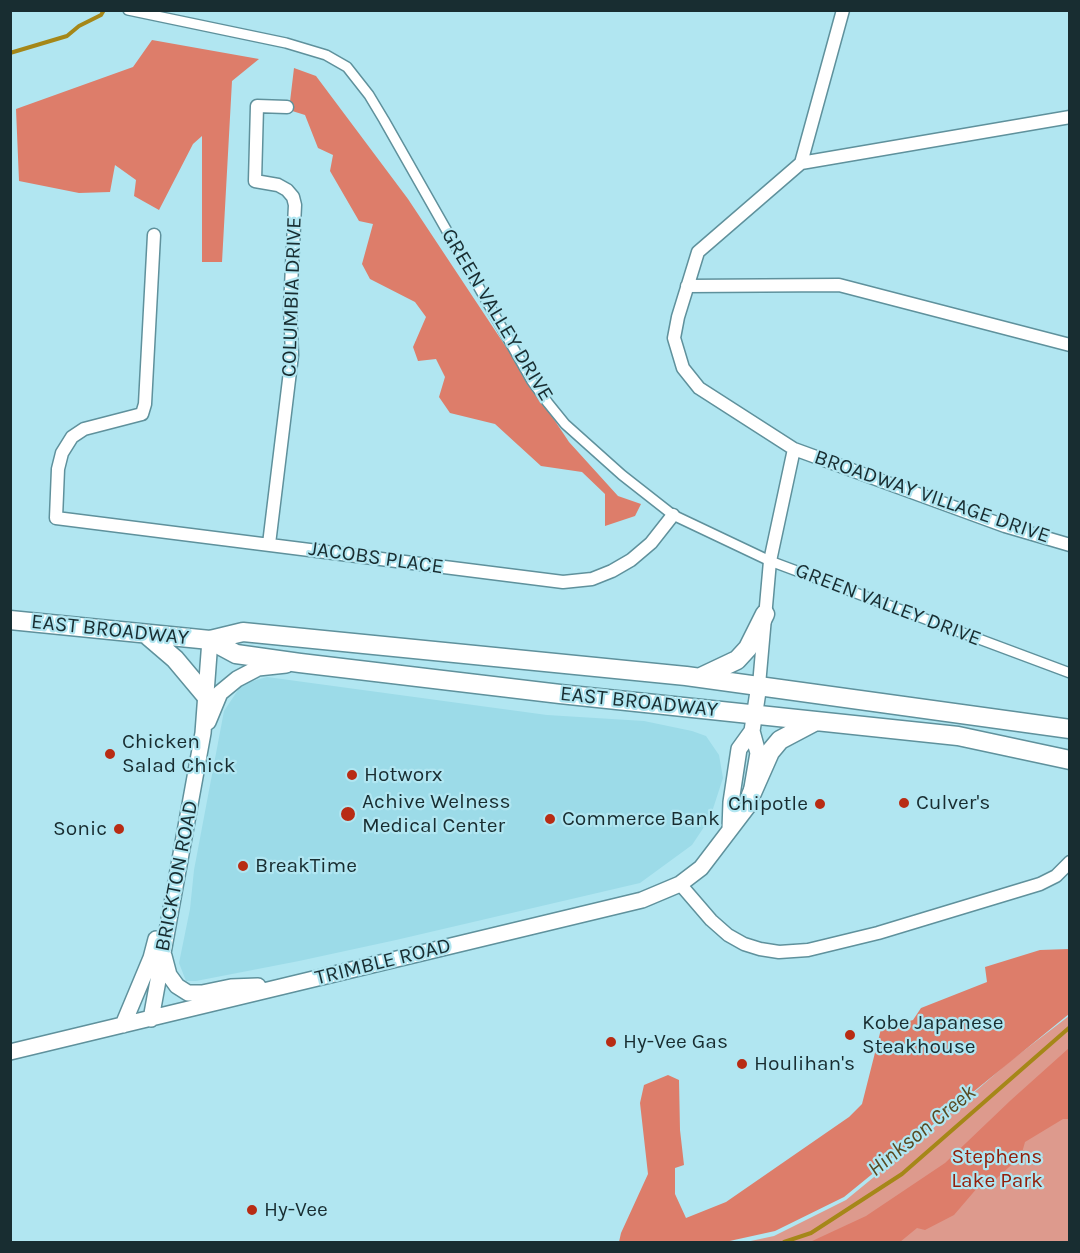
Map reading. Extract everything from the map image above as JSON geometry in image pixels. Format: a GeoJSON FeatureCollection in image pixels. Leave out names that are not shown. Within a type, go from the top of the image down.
{"type":"FeatureCollection","features":[{"type":"Feature","properties":{"kind":"main road"},"geometry":{"type":"LineString","coordinates":[[699,678],[736,660],[748,648],[765,614]]}},
{"type":"Feature","properties":{"kind":"main road","name":"EAST BROADWAY"},"geometry":{"type":"LineString","coordinates":[[10,620],[210,640],[243,632],[699,678],[1070,729]]}},
{"type":"Feature","properties":{"kind":"main road"},"geometry":{"type":"LineString","coordinates":[[147,635],[175,659],[206,696]]}},
{"type":"Feature","properties":{"kind":"main road","name":"EAST BROADWAY"},"geometry":{"type":"LineString","coordinates":[[210,640],[236,654],[300,663],[571,695],[754,722],[818,720],[958,736],[1070,760]]}},
{"type":"Feature","properties":{"kind":"main road"},"geometry":{"type":"LineString","coordinates":[[751,795],[770,752],[780,740],[818,720]]}},
{"type":"Feature","properties":{"kind":"street","name":"GREEN VALLEY DRIVE"},"geometry":{"type":"LineString","coordinates":[[128,10],[286,43],[326,54],[347,67],[369,95],[384,120],[532,381],[548,403],[565,424],[613,468],[673,515],[770,561],[1070,673]]}},
{"type":"Feature","properties":{"kind":"street"},"geometry":{"type":"LineString","coordinates":[[843,10],[801,163],[1070,117]]}},
{"type":"Feature","properties":{"kind":"street","name":"COLUMBIA DRIVE"},"geometry":{"type":"LineString","coordinates":[[269,544],[292,355],[290,307],[295,205],[293,197],[287,190],[278,185],[255,181],[257,106],[286,107]]}},
{"type":"Feature","properties":{"kind":"street","name":"BROADWAY VILLAGE DRIVE"},"geometry":{"type":"LineString","coordinates":[[801,163],[698,252],[674,338],[683,368],[699,388],[794,449],[1005,526],[1070,545]]}},
{"type":"Feature","properties":{"kind":"street","name":"JACOBS PLACE"},"geometry":{"type":"LineString","coordinates":[[154,235],[146,404],[142,414],[84,429],[72,437],[62,453],[58,468],[56,518],[563,582],[591,579],[631,560],[651,543],[673,515]]}},
{"type":"Feature","properties":{"kind":"street"},"geometry":{"type":"LineString","coordinates":[[687,286],[839,285],[1070,345]]}},
{"type":"Feature","properties":{"kind":"street","name":"BROADWAY VILLAGE DRIVE"},"geometry":{"type":"LineString","coordinates":[[759,685],[770,561],[794,449]]}},
{"type":"Feature","properties":{"kind":"street","name":"BRICKTON ROAD"},"geometry":{"type":"LineString","coordinates":[[151,1018],[203,733],[210,640]]}},
{"type":"Feature","properties":{"kind":"street","name":"BRICKTON ROAD"},"geometry":{"type":"LineString","coordinates":[[203,733],[220,693],[237,679],[258,668],[300,663]]}},
{"type":"Feature","properties":{"kind":"street","name":"TRIMBLE ROAD"},"geometry":{"type":"LineString","coordinates":[[10,1052],[642,900],[680,884],[701,868],[749,805],[758,753],[754,722],[759,685]]}},
{"type":"Feature","properties":{"kind":"street","name":"TRIMBLE ROAD"},"geometry":{"type":"LineString","coordinates":[[730,829],[730,802],[739,749],[754,722]]}},
{"type":"Feature","properties":{"kind":"street"},"geometry":{"type":"LineString","coordinates":[[680,884],[711,920],[728,935],[760,949],[779,952],[798,951],[830,946],[1040,884],[1056,876],[1070,862]]}},
{"type":"Feature","properties":{"kind":"street"},"geometry":{"type":"LineString","coordinates":[[123,1025],[151,958],[157,935],[169,916]]}},
{"type":"Feature","properties":{"kind":"street"},"geometry":{"type":"LineString","coordinates":[[163,950],[169,975],[177,987],[188,993],[202,993],[231,987],[279,987]]}},
{"type":"Feature","properties":{"kind":"shaded area"},"geometry":{"type":"Polygon","coordinates":[[[267,677],[547,715],[644,721],[692,731],[706,736],[719,755],[723,778],[710,818],[692,845],[640,883],[299,961],[186,981],[179,963],[224,711],[242,684],[267,677]]]}},
{"type":"Feature","properties":{"kind":"green space"},"geometry":{"type":"Polygon","coordinates":[[[152,40],[259,59],[232,81],[222,262],[202,262],[202,136],[193,144],[159,210],[134,196],[136,180],[115,165],[110,192],[79,193],[19,181],[16,109],[133,67],[152,40]]]}},
{"type":"Feature","properties":{"kind":"green space"},"geometry":{"type":"Polygon","coordinates":[[[294,68],[316,76],[408,199],[569,442],[618,496],[641,504],[635,516],[605,526],[605,494],[582,472],[541,466],[495,424],[450,413],[439,397],[445,377],[436,359],[418,361],[413,347],[426,317],[415,302],[370,279],[362,264],[373,224],[359,221],[330,171],[333,155],[318,148],[305,115],[289,110],[294,68]]]}},
{"type":"Feature","properties":{"kind":"green space"},"geometry":{"type":"Polygon","coordinates":[[[1069,949],[1069,1014],[844,1197],[775,1231],[725,1242],[619,1242],[648,1174],[640,1103],[644,1085],[668,1075],[679,1080],[680,1130],[684,1165],[675,1168],[675,1194],[686,1218],[726,1202],[849,1117],[862,1104],[881,1029],[913,1020],[921,1008],[987,982],[985,967],[1040,950],[1069,949]]]}},
{"type":"Feature","properties":{"kind":"green space","name":"Stephens Lake Park"},"geometry":{"type":"Polygon","coordinates":[[[1069,1016],[1069,1242],[746,1242],[774,1236],[846,1200],[1009,1062],[1069,1016]]]}},
{"type":"Feature","properties":{"kind":"green space"},"geometry":{"type":"Polygon","coordinates":[[[1069,1048],[1069,1119],[1063,1119],[1025,1142],[1021,1156],[996,1179],[978,1187],[954,1215],[925,1230],[917,1228],[900,1242],[810,1242],[866,1216],[945,1163],[1069,1048]]]}},
{"type":"Feature","properties":{"kind":"waterway"},"geometry":{"type":"LineString","coordinates":[[10,53],[67,36],[79,26],[101,15],[104,10]]}},
{"type":"Feature","properties":{"kind":"waterway","name":"Hinkson Creek"},"geometry":{"type":"LineString","coordinates":[[784,1242],[811,1233],[902,1174],[1070,1027]]}},
{"type":"Feature","properties":{"kind":"place","name":"Chicken Salad Chick"},"geometry":{"type":"Point","coordinates":[110,754]}},
{"type":"Feature","properties":{"kind":"place","name":"Hotworx"},"geometry":{"type":"Point","coordinates":[352,775]}},
{"type":"Feature","properties":{"kind":"place","name":"Culver's"},"geometry":{"type":"Point","coordinates":[904,803]}},
{"type":"Feature","properties":{"kind":"place","name":"Chipotle"},"geometry":{"type":"Point","coordinates":[820,804]}},
{"type":"Feature","properties":{"kind":"place","name":"Achive Welness Medical Center"},"geometry":{"type":"Point","coordinates":[348,814]}},
{"type":"Feature","properties":{"kind":"place","name":"Commerce Bank"},"geometry":{"type":"Point","coordinates":[550,819]}},
{"type":"Feature","properties":{"kind":"place","name":"Sonic"},"geometry":{"type":"Point","coordinates":[119,829]}},
{"type":"Feature","properties":{"kind":"place","name":"BreakTime"},"geometry":{"type":"Point","coordinates":[243,866]}},
{"type":"Feature","properties":{"kind":"place","name":"Kobe Japanese Steakhouse"},"geometry":{"type":"Point","coordinates":[850,1035]}},
{"type":"Feature","properties":{"kind":"place","name":"Hy-Vee Gas"},"geometry":{"type":"Point","coordinates":[611,1042]}},
{"type":"Feature","properties":{"kind":"place","name":"Houlihan's"},"geometry":{"type":"Point","coordinates":[742,1064]}},
{"type":"Feature","properties":{"kind":"place","name":"Hy-Vee"},"geometry":{"type":"Point","coordinates":[252,1210]}}]}
